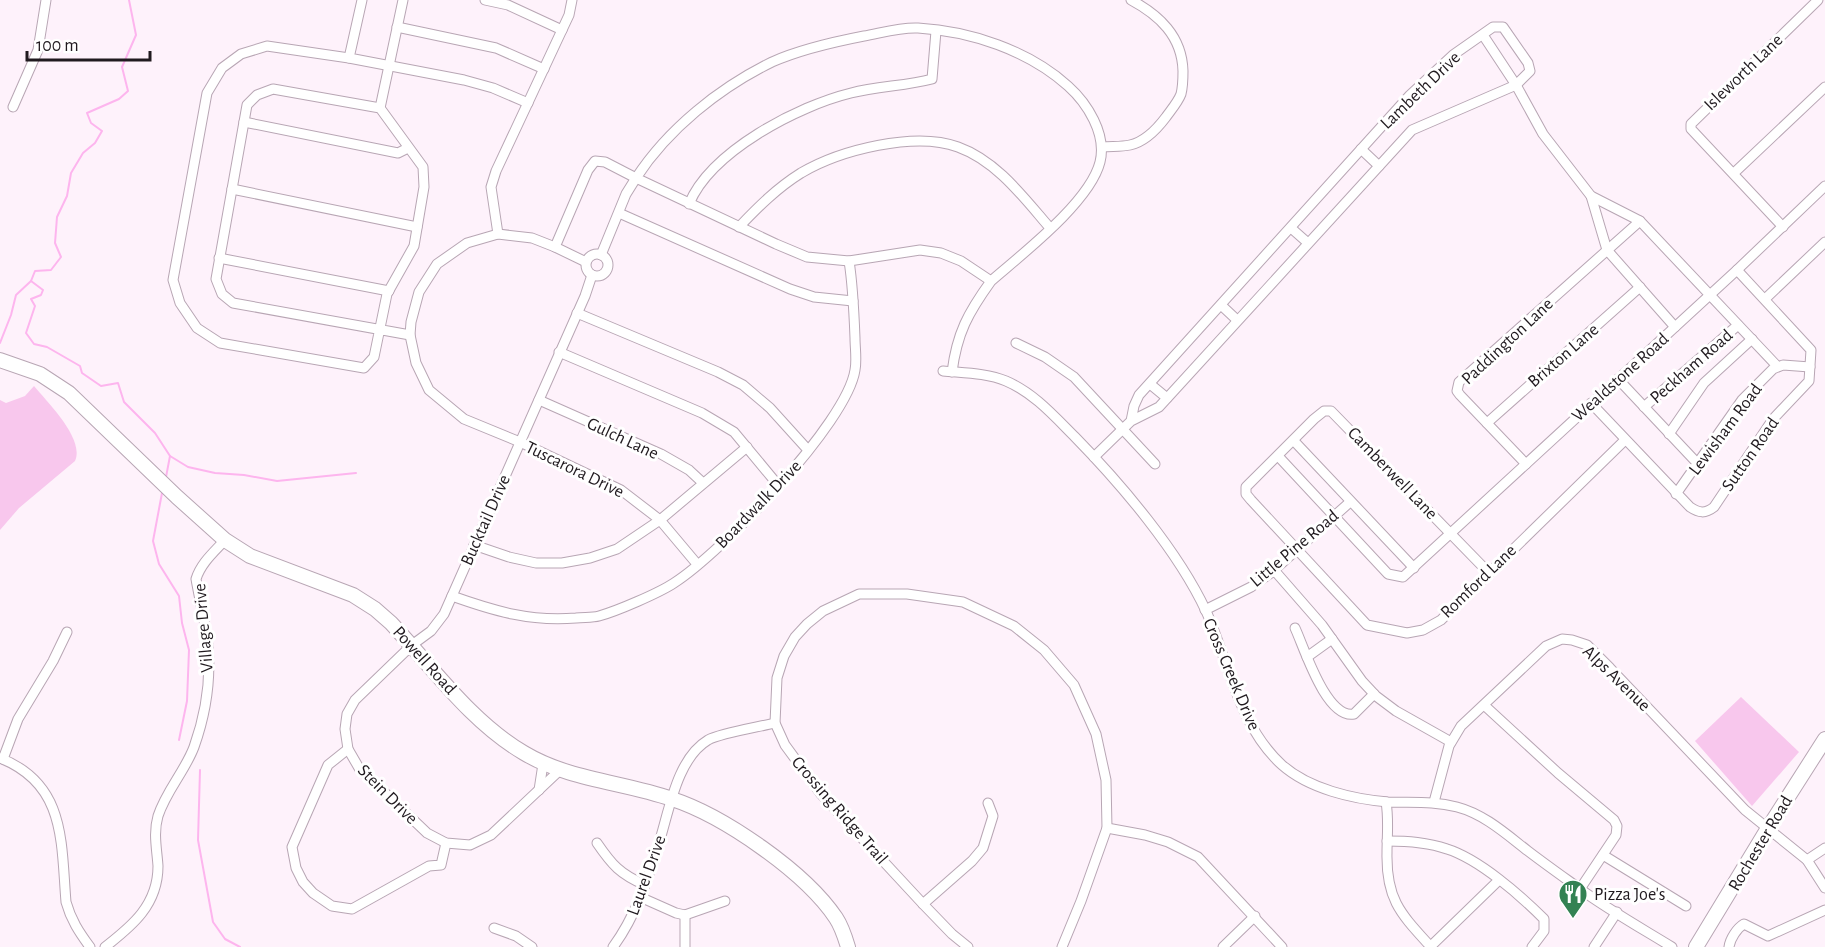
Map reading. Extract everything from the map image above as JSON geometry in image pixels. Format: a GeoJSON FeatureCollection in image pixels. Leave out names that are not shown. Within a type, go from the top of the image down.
{"type":"FeatureCollection","features":[{"type":"Feature","properties":{"kind":"street"},"geometry":{"type":"LineString","coordinates":[[14,107],[38,50],[46,0]]}},
{"type":"Feature","properties":{"kind":"street"},"geometry":{"type":"LineString","coordinates":[[349,58],[362,0]]}},
{"type":"Feature","properties":{"kind":"street"},"geometry":{"type":"LineString","coordinates":[[380,108],[403,0]]}},
{"type":"Feature","properties":{"kind":"street"},"geometry":{"type":"LineString","coordinates":[[485,0],[508,5],[562,30]]}},
{"type":"Feature","properties":{"kind":"street"},"geometry":{"type":"LineString","coordinates":[[498,234],[491,187],[496,171],[562,30],[572,0]]}},
{"type":"Feature","properties":{"kind":"street"},"geometry":{"type":"LineString","coordinates":[[1102,147],[1130,145],[1148,136],[1164,120],[1181,94],[1182,58],[1177,44],[1169,29],[1158,16],[1131,0]]}},
{"type":"Feature","properties":{"kind":"street","name":"Isleworth Lane"},"geometry":{"type":"LineString","coordinates":[[1783,227],[1691,129],[1691,124],[1818,0]]}},
{"type":"Feature","properties":{"kind":"street"},"geometry":{"type":"LineString","coordinates":[[397,27],[496,48],[544,69]]}},
{"type":"Feature","properties":{"kind":"street"},"geometry":{"type":"LineString","coordinates":[[1516,85],[1530,71],[1528,63],[1503,27],[1493,27],[1482,34],[1516,85],[1543,134],[1591,196],[1607,250],[1675,327]]}},
{"type":"Feature","properties":{"kind":"street"},"geometry":{"type":"LineString","coordinates":[[556,243],[588,170],[595,161],[605,162],[636,178],[689,204],[807,256],[849,261],[920,250],[941,253],[961,261],[991,281],[1050,228],[1079,198],[1098,167],[1102,147],[1092,116],[1074,92],[1057,76],[1001,46],[965,35],[915,28],[873,34],[829,44],[774,61],[738,81],[675,130],[648,159],[636,178],[626,194],[601,255]]}},
{"type":"Feature","properties":{"kind":"street"},"geometry":{"type":"LineString","coordinates":[[689,204],[703,180],[727,157],[760,132],[790,116],[819,102],[852,93],[932,79],[936,31]]}},
{"type":"Feature","properties":{"kind":"street","name":"Lambeth Drive"},"geometry":{"type":"LineString","coordinates":[[1131,421],[1139,395],[1361,149],[1410,95],[1453,55],[1482,34]]}},
{"type":"Feature","properties":{"kind":"street"},"geometry":{"type":"LineString","coordinates":[[528,103],[494,88],[349,58],[267,46],[241,54],[222,68],[207,93],[173,280],[180,303],[197,328],[220,343],[364,368],[374,357],[380,330],[389,291],[414,246],[424,187],[423,167],[380,108],[273,89],[257,95],[247,105],[216,279],[222,294],[233,303],[380,330],[410,335],[419,292],[437,264],[467,243],[498,234],[532,238],[556,243],[586,262]]}},
{"type":"Feature","properties":{"kind":"street","name":"Lambeth Drive"},"geometry":{"type":"LineString","coordinates":[[1131,421],[1159,407],[1412,130],[1516,85]]}},
{"type":"Feature","properties":{"kind":"street"},"geometry":{"type":"LineString","coordinates":[[1734,173],[1825,87]]}},
{"type":"Feature","properties":{"kind":"street"},"geometry":{"type":"LineString","coordinates":[[244,122],[399,153],[408,148]]}},
{"type":"Feature","properties":{"kind":"street"},"geometry":{"type":"LineString","coordinates":[[739,227],[770,196],[801,173],[826,160],[906,140],[933,140],[959,147],[982,159],[997,171],[1050,228]]}},
{"type":"Feature","properties":{"kind":"street"},"geometry":{"type":"LineString","coordinates":[[1361,149],[1379,166]]}},
{"type":"Feature","properties":{"kind":"street","name":"Wealdstone Road"},"geometry":{"type":"LineString","coordinates":[[1414,568],[1825,186]]}},
{"type":"Feature","properties":{"kind":"street"},"geometry":{"type":"LineString","coordinates":[[232,189],[417,226]]}},
{"type":"Feature","properties":{"kind":"street"},"geometry":{"type":"LineString","coordinates":[[1591,196],[1640,221],[1710,295]]}},
{"type":"Feature","properties":{"kind":"street"},"geometry":{"type":"LineString","coordinates":[[619,213],[790,289],[814,297],[853,301]]}},
{"type":"Feature","properties":{"kind":"street"},"geometry":{"type":"LineString","coordinates":[[1607,250],[1640,221]]}},
{"type":"Feature","properties":{"kind":"street"},"geometry":{"type":"LineString","coordinates":[[1291,228],[1308,243]]}},
{"type":"Feature","properties":{"kind":"street"},"geometry":{"type":"LineString","coordinates":[[1765,300],[1825,242]]}},
{"type":"Feature","properties":{"kind":"street","name":"Paddington Lane"},"geometry":{"type":"LineString","coordinates":[[1526,464],[1460,395],[1457,391],[1459,382],[1607,250]]}},
{"type":"Feature","properties":{"kind":"street"},"geometry":{"type":"LineString","coordinates":[[601,255],[606,259],[607,269],[598,276],[592,275],[586,270],[586,262],[590,256],[601,255]]}},
{"type":"Feature","properties":{"kind":"street"},"geometry":{"type":"LineString","coordinates":[[219,258],[389,291]]}},
{"type":"Feature","properties":{"kind":"street","name":"Boardwalk Drive"},"geometry":{"type":"LineString","coordinates":[[452,596],[496,611],[531,618],[562,619],[598,616],[674,583],[738,531],[808,450],[848,393],[855,371],[853,301],[849,261]]}},
{"type":"Feature","properties":{"kind":"street"},"geometry":{"type":"LineString","coordinates":[[1737,270],[1811,350],[1810,367]]}},
{"type":"Feature","properties":{"kind":"street"},"geometry":{"type":"LineString","coordinates":[[592,275],[560,352],[702,413],[734,432],[778,485]]}},
{"type":"Feature","properties":{"kind":"street","name":"Cross Creek Drive"},"geometry":{"type":"LineString","coordinates":[[991,281],[959,333],[948,372],[984,375],[1004,380],[1024,391],[1054,416],[1094,458],[1161,538],[1181,568],[1205,610],[1256,734],[1282,765],[1312,784],[1346,795],[1386,802],[1434,802],[1478,814],[1580,889],[1672,947]]}},
{"type":"Feature","properties":{"kind":"street","name":"Brixton Lane"},"geometry":{"type":"LineString","coordinates":[[1487,423],[1640,287]]}},
{"type":"Feature","properties":{"kind":"street","name":"Lewisham Road"},"geometry":{"type":"LineString","coordinates":[[1710,295],[1777,366]]}},
{"type":"Feature","properties":{"kind":"street"},"geometry":{"type":"LineString","coordinates":[[1221,305],[1237,320]]}},
{"type":"Feature","properties":{"kind":"street"},"geometry":{"type":"LineString","coordinates":[[577,313],[718,372],[743,385],[770,408],[808,450]]}},
{"type":"Feature","properties":{"kind":"street","name":"Peckham Road"},"geometry":{"type":"LineString","coordinates":[[1644,407],[1738,325]]}},
{"type":"Feature","properties":{"kind":"street","name":"Tuscarora Drive"},"geometry":{"type":"LineString","coordinates":[[410,335],[416,363],[429,390],[464,419],[520,442],[621,490],[660,520],[697,564]]}},
{"type":"Feature","properties":{"kind":"street"},"geometry":{"type":"LineString","coordinates":[[1669,434],[1704,383],[1752,339]]}},
{"type":"Feature","properties":{"kind":"street"},"geometry":{"type":"LineString","coordinates":[[1016,343],[1045,357],[1074,377],[1155,464]]}},
{"type":"Feature","properties":{"kind":"street","name":"Bucktail Drive"},"geometry":{"type":"LineString","coordinates":[[411,645],[438,623],[452,596],[560,352]]}},
{"type":"Feature","properties":{"kind":"street","name":"Powell Road"},"geometry":{"type":"LineString","coordinates":[[0,360],[40,374],[69,393],[225,540],[250,556],[353,595],[375,609],[486,726],[506,741],[543,764],[560,770],[672,799],[739,833],[778,859],[807,883],[825,903],[837,920],[848,947]]}},
{"type":"Feature","properties":{"kind":"street","name":"Lewisham Road"},"geometry":{"type":"LineString","coordinates":[[1676,494],[1745,396],[1777,366],[1810,367]]}},
{"type":"Feature","properties":{"kind":"street","name":"Sutton Road"},"geometry":{"type":"LineString","coordinates":[[1591,403],[1676,494],[1695,510],[1709,511],[1714,507],[1773,419],[1809,381],[1810,367]]}},
{"type":"Feature","properties":{"kind":"street"},"geometry":{"type":"LineString","coordinates":[[1618,379],[1698,464]]}},
{"type":"Feature","properties":{"kind":"street"},"geometry":{"type":"LineString","coordinates":[[1150,384],[1167,398]]}},
{"type":"Feature","properties":{"kind":"street","name":"Gulch Lane"},"geometry":{"type":"LineString","coordinates":[[538,400],[661,454],[688,470],[703,483]]}},
{"type":"Feature","properties":{"kind":"street","name":"Camberwell Lane"},"geometry":{"type":"LineString","coordinates":[[1294,441],[1324,411],[1332,411],[1488,572]]}},
{"type":"Feature","properties":{"kind":"street"},"geometry":{"type":"LineString","coordinates":[[1094,458],[1131,421]]}},
{"type":"Feature","properties":{"kind":"street","name":"Romford Lane"},"geometry":{"type":"LineString","coordinates":[[1294,441],[1246,487],[1246,494],[1367,625],[1407,633],[1423,630],[1441,620],[1625,440]]}},
{"type":"Feature","properties":{"kind":"street"},"geometry":{"type":"LineString","coordinates":[[1278,456],[1388,574],[1402,577],[1414,568],[1294,441]]}},
{"type":"Feature","properties":{"kind":"street"},"geometry":{"type":"LineString","coordinates":[[474,545],[536,563],[562,563],[590,558],[617,549],[660,520],[747,447]]}},
{"type":"Feature","properties":{"kind":"street","name":"Little Pine Road"},"geometry":{"type":"LineString","coordinates":[[1205,610],[1251,587],[1274,570],[1350,502]]}},
{"type":"Feature","properties":{"kind":"street","name":"Village Drive"},"geometry":{"type":"LineString","coordinates":[[105,947],[143,914],[151,901],[158,869],[155,835],[157,819],[194,748],[206,696],[208,647],[196,579],[199,571],[225,540]]}},
{"type":"Feature","properties":{"kind":"street"},"geometry":{"type":"LineString","coordinates":[[1274,570],[1332,639],[1374,694],[1396,711],[1451,742]]}},
{"type":"Feature","properties":{"kind":"street","name":"Crossing Ridge Trail"},"geometry":{"type":"LineString","coordinates":[[968,947],[923,904],[821,794],[785,745],[775,723],[777,678],[784,656],[795,638],[807,624],[824,611],[859,594],[907,594],[963,602],[1014,626],[1044,650],[1074,685],[1096,734],[1106,780],[1107,828],[1062,947]]}},
{"type":"Feature","properties":{"kind":"street"},"geometry":{"type":"LineString","coordinates":[[1295,628],[1317,681],[1342,712],[1354,714],[1374,694]]}},
{"type":"Feature","properties":{"kind":"street"},"geometry":{"type":"LineString","coordinates":[[67,632],[53,662],[18,719],[2,759],[14,764],[34,779],[53,805],[58,819],[66,902],[74,925],[90,947]]}},
{"type":"Feature","properties":{"kind":"street"},"geometry":{"type":"LineString","coordinates":[[1307,657],[1332,639]]}},
{"type":"Feature","properties":{"kind":"street","name":"Alps Avenue"},"geometry":{"type":"LineString","coordinates":[[1434,802],[1451,742],[1461,726],[1546,646],[1562,639],[1587,645],[1745,810],[1807,860]]}},
{"type":"Feature","properties":{"kind":"street","name":"Stein Drive"},"geometry":{"type":"LineString","coordinates":[[411,645],[355,700],[347,714],[348,749],[358,768],[366,776],[428,834],[446,843]]}},
{"type":"Feature","properties":{"kind":"street"},"geometry":{"type":"LineString","coordinates":[[1484,705],[1558,773],[1614,820],[1617,826],[1616,835],[1580,889]]}},
{"type":"Feature","properties":{"kind":"street","name":"Laurel Drive"},"geometry":{"type":"LineString","coordinates":[[613,947],[632,917],[645,885],[672,799],[688,760],[710,739],[775,723]]}},
{"type":"Feature","properties":{"kind":"street","name":"Rochester Road"},"geometry":{"type":"LineString","coordinates":[[1696,947],[1825,739]]}},
{"type":"Feature","properties":{"kind":"street"},"geometry":{"type":"LineString","coordinates":[[348,749],[328,765],[292,847],[296,868],[303,882],[313,893],[332,906],[352,909],[429,866],[441,865],[446,843],[470,845],[491,835],[560,770]]}},
{"type":"Feature","properties":{"kind":"street"},"geometry":{"type":"LineString","coordinates":[[539,790],[543,764]]}},
{"type":"Feature","properties":{"kind":"street"},"geometry":{"type":"LineString","coordinates":[[1386,802],[1388,881],[1393,899],[1403,917],[1431,947],[1499,880]]}},
{"type":"Feature","properties":{"kind":"street"},"geometry":{"type":"LineString","coordinates":[[923,904],[972,861],[983,848],[993,816],[988,803]]}},
{"type":"Feature","properties":{"kind":"street"},"geometry":{"type":"LineString","coordinates":[[1107,828],[1145,835],[1184,849],[1198,857],[1282,947]]}},
{"type":"Feature","properties":{"kind":"street"},"geometry":{"type":"LineString","coordinates":[[1387,841],[1412,841],[1449,849],[1472,861],[1515,891],[1544,919],[1544,930],[1532,947]]}},
{"type":"Feature","properties":{"kind":"street"},"geometry":{"type":"LineString","coordinates":[[597,843],[616,869],[645,885]]}},
{"type":"Feature","properties":{"kind":"street"},"geometry":{"type":"LineString","coordinates":[[1825,848],[1807,860],[1825,888]]}},
{"type":"Feature","properties":{"kind":"street"},"geometry":{"type":"LineString","coordinates":[[1603,855],[1686,906]]}},
{"type":"Feature","properties":{"kind":"street"},"geometry":{"type":"LineString","coordinates":[[640,897],[675,913],[685,915],[725,901]]}},
{"type":"Feature","properties":{"kind":"street"},"geometry":{"type":"LineString","coordinates":[[1729,947],[1739,926],[1744,924],[1768,936],[1825,910]]}},
{"type":"Feature","properties":{"kind":"street"},"geometry":{"type":"LineString","coordinates":[[1594,947],[1617,912]]}},
{"type":"Feature","properties":{"kind":"street"},"geometry":{"type":"LineString","coordinates":[[685,915],[685,947]]}},
{"type":"Feature","properties":{"kind":"street"},"geometry":{"type":"LineString","coordinates":[[1223,947],[1255,916]]}},
{"type":"Feature","properties":{"kind":"street"},"geometry":{"type":"LineString","coordinates":[[494,928],[516,936],[532,947]]}},
{"type":"Feature","properties":{"kind":"shaded area"},"geometry":{"type":"Polygon","coordinates":[[[34,386],[56,411],[70,432],[77,452],[75,461],[19,508],[0,530],[0,400],[6,403],[25,396],[34,386]]]}},
{"type":"Feature","properties":{"kind":"shaded area"},"geometry":{"type":"Polygon","coordinates":[[[1741,697],[1799,752],[1752,806],[1695,741],[1741,697]]]}},
{"type":"Feature","properties":{"kind":"waterway"},"geometry":{"type":"LineString","coordinates":[[0,343],[16,295],[31,281],[35,271],[51,270],[61,257],[55,243],[57,217],[67,196],[71,173],[83,153],[95,143],[102,131],[91,123],[87,113],[119,99],[128,91],[122,67],[136,35],[129,0]]}},
{"type":"Feature","properties":{"kind":"waterway"},"geometry":{"type":"LineString","coordinates":[[31,281],[43,290],[41,295],[31,299],[35,306],[26,333],[34,344],[47,347],[80,366],[82,373],[101,386],[118,383],[124,402],[155,433],[170,456],[188,467],[277,481],[356,473]]}},
{"type":"Feature","properties":{"kind":"waterway"},"geometry":{"type":"LineString","coordinates":[[166,477],[170,456]]}},
{"type":"Feature","properties":{"kind":"waterway"},"geometry":{"type":"LineString","coordinates":[[162,493],[153,541],[159,564],[179,596],[182,623],[189,650],[187,701],[179,740]]}},
{"type":"Feature","properties":{"kind":"waterway"},"geometry":{"type":"LineString","coordinates":[[200,770],[198,840],[213,922],[225,939],[240,947]]}},
{"type":"Feature","properties":{"kind":"place","name":"Pizza Joe's"},"geometry":{"type":"Point","coordinates":[1573,920]}}]}
